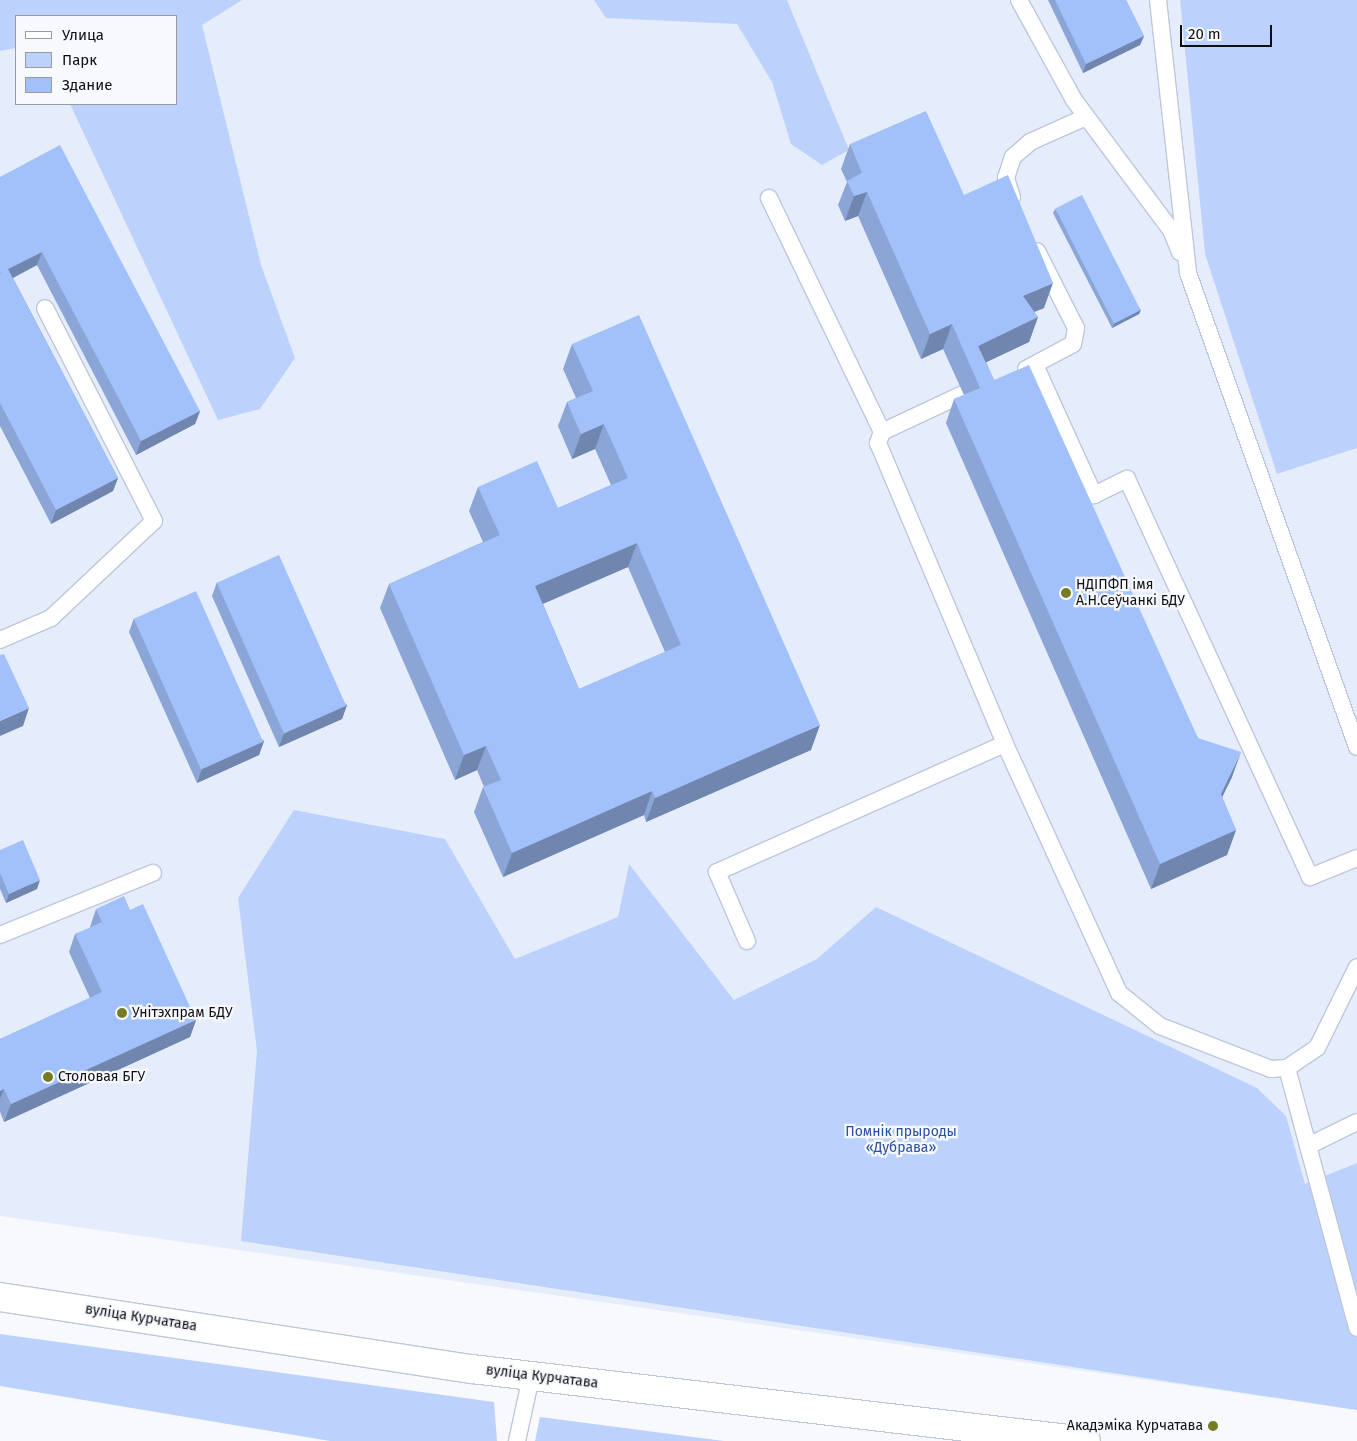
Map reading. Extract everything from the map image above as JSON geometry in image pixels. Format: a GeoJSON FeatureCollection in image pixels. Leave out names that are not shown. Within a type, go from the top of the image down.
{"type":"FeatureCollection","features":[{"type":"Feature","properties":{"kind":"street","name":"вуліца Курчатава"},"geometry":{"type":"LineString","coordinates":[[0,1297],[531,1377],[1086,1441]]}},
{"type":"Feature","properties":{"kind":"lane"},"geometry":{"type":"LineString","coordinates":[[1019,0],[1086,117],[1171,230],[1357,747]]}},
{"type":"Feature","properties":{"kind":"lane"},"geometry":{"type":"LineString","coordinates":[[1158,0],[1188,273]]}},
{"type":"Feature","properties":{"kind":"lane"},"geometry":{"type":"LineString","coordinates":[[1019,214],[1006,178],[1013,158],[1030,142],[1086,117]]}},
{"type":"Feature","properties":{"kind":"lane"},"geometry":{"type":"LineString","coordinates":[[768,198],[882,432]]}},
{"type":"Feature","properties":{"kind":"lane"},"geometry":{"type":"LineString","coordinates":[[1011,375],[1035,365],[1073,344],[1076,328],[1028,232]]}},
{"type":"Feature","properties":{"kind":"lane"},"geometry":{"type":"LineString","coordinates":[[0,640],[51,618],[154,521],[45,308]]}},
{"type":"Feature","properties":{"kind":"lane"},"geometry":{"type":"LineString","coordinates":[[1035,365],[1094,495],[1127,479],[1310,877],[1357,858]]}},
{"type":"Feature","properties":{"kind":"lane"},"geometry":{"type":"LineString","coordinates":[[963,394],[882,432],[878,443],[1005,744],[1120,993],[1160,1026],[1271,1069],[1287,1068],[1317,1048],[1357,967]]}},
{"type":"Feature","properties":{"kind":"lane"},"geometry":{"type":"LineString","coordinates":[[747,941],[717,872],[1005,744]]}},
{"type":"Feature","properties":{"kind":"lane"},"geometry":{"type":"LineString","coordinates":[[0,935],[153,873]]}},
{"type":"Feature","properties":{"kind":"lane"},"geometry":{"type":"LineString","coordinates":[[1287,1068],[1310,1145],[1357,1328]]}},
{"type":"Feature","properties":{"kind":"lane"},"geometry":{"type":"LineString","coordinates":[[1310,1145],[1357,1122]]}},
{"type":"Feature","properties":{"kind":"lane"},"geometry":{"type":"LineString","coordinates":[[517,1441],[531,1377]]}},
{"type":"Feature","properties":{"kind":"shaded area"},"geometry":{"type":"Polygon","coordinates":[[[154,0],[1180,0],[1205,254],[1296,468],[1357,448],[1357,1163],[1348,1168],[1357,1205],[1357,1410],[0,1216],[0,51],[15,48],[15,105],[178,105],[178,15],[175,15],[154,0]]]}},
{"type":"Feature","properties":{"kind":"green space"},"geometry":{"type":"Polygon","coordinates":[[[0,0],[242,0],[202,25],[261,265],[295,358],[260,409],[218,420],[70,105],[178,105],[178,15],[15,15],[15,48],[0,51],[0,0]]]}},
{"type":"Feature","properties":{"kind":"green space"},"geometry":{"type":"Polygon","coordinates":[[[594,0],[787,0],[849,150],[822,165],[791,144],[772,82],[737,24],[606,18],[594,0]]]}},
{"type":"Feature","properties":{"kind":"green space"},"geometry":{"type":"Polygon","coordinates":[[[1180,0],[1357,0],[1357,448],[1277,474],[1205,254],[1180,0]]]}},
{"type":"Feature","properties":{"kind":"green space","name":"Помнік прыроды «Дубрава»"},"geometry":{"type":"Polygon","coordinates":[[[294,810],[445,839],[515,959],[618,917],[629,864],[734,1000],[817,959],[876,907],[1257,1088],[1286,1116],[1305,1184],[1357,1163],[1357,1410],[241,1241],[257,1051],[238,898],[294,810]]]}},
{"type":"Feature","properties":{"kind":"green space"},"geometry":{"type":"Polygon","coordinates":[[[0,1334],[494,1402],[497,1441],[330,1441],[0,1386],[0,1334]]]}},
{"type":"Feature","properties":{"kind":"green space"},"geometry":{"type":"Polygon","coordinates":[[[540,1417],[724,1441],[535,1441],[540,1417]]]}},
{"type":"Feature","properties":{"kind":"building"},"geometry":{"type":"Polygon","coordinates":[[[1055,0],[1126,0],[1144,36],[1086,64],[1055,0]]]}},
{"type":"Feature","properties":{"kind":"building","name":"НДІПФП імя А.Н.Сеўчанкі БДУ"},"geometry":{"type":"Polygon","coordinates":[[[926,111],[964,195],[1008,175],[1053,283],[1023,296],[1038,317],[978,346],[994,380],[1029,365],[1198,738],[1241,752],[1221,794],[1236,830],[1160,864],[954,399],[980,388],[952,324],[930,334],[867,192],[854,196],[847,181],[862,173],[850,144],[926,111]]]}},
{"type":"Feature","properties":{"kind":"building"},"geometry":{"type":"Polygon","coordinates":[[[60,145],[200,411],[141,441],[42,252],[8,269],[118,478],[56,510],[0,403],[0,177],[60,145]]]}},
{"type":"Feature","properties":{"kind":"building"},"geometry":{"type":"Polygon","coordinates":[[[1082,195],[1141,310],[1114,324],[1055,209],[1082,195]]]}},
{"type":"Feature","properties":{"kind":"building"},"geometry":{"type":"Polygon","coordinates":[[[639,315],[820,725],[655,798],[652,791],[512,853],[483,787],[501,780],[486,746],[464,755],[389,584],[500,535],[478,487],[537,461],[558,508],[628,478],[604,424],[581,434],[567,402],[593,391],[572,344],[639,315]],[[637,543],[535,586],[579,689],[681,645],[637,543]]]}},
{"type":"Feature","properties":{"kind":"building"},"geometry":{"type":"Polygon","coordinates":[[[279,555],[346,706],[284,733],[217,583],[279,555]]]}},
{"type":"Feature","properties":{"kind":"building"},"geometry":{"type":"Polygon","coordinates":[[[196,591],[263,742],[201,769],[134,619],[196,591]]]}},
{"type":"Feature","properties":{"kind":"building"},"geometry":{"type":"Polygon","coordinates":[[[4,654],[29,708],[0,721],[0,655],[4,654]]]}},
{"type":"Feature","properties":{"kind":"building"},"geometry":{"type":"Polygon","coordinates":[[[23,840],[40,880],[9,894],[0,873],[0,850],[23,840]]]}},
{"type":"Feature","properties":{"kind":"building"},"geometry":{"type":"Polygon","coordinates":[[[124,896],[130,910],[143,904],[196,1020],[11,1104],[4,1089],[0,1091],[0,1039],[102,992],[75,934],[102,922],[96,909],[124,896]]]}},
{"type":"Feature","properties":{"kind":"place","name":"НДІПФП імя А.Н.Сеўчанкі БДУ"},"geometry":{"type":"Point","coordinates":[1066,593]}},
{"type":"Feature","properties":{"kind":"place","name":"Унітэхпрам БДУ"},"geometry":{"type":"Point","coordinates":[122,1013]}},
{"type":"Feature","properties":{"kind":"place","name":"Столовая БГУ"},"geometry":{"type":"Point","coordinates":[48,1077]}},
{"type":"Feature","properties":{"kind":"place","name":"Акадэміка Курчатава"},"geometry":{"type":"Point","coordinates":[1213,1426]}}]}
